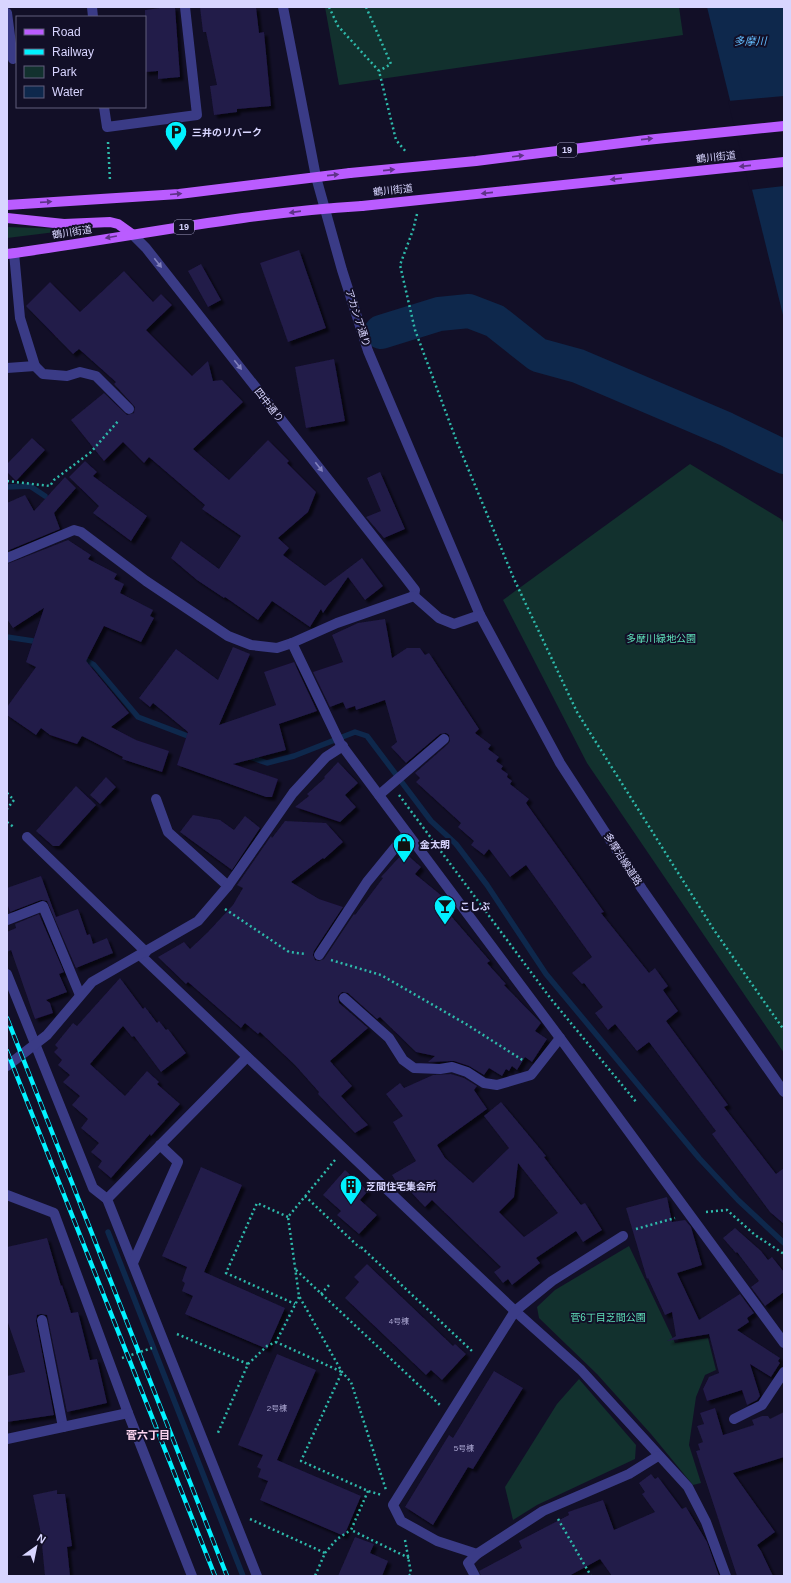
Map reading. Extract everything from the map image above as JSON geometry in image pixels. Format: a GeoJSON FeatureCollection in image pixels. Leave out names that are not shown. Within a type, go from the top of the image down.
{"type":"FeatureCollection","features":[{"type":"Feature","properties":{"kind":"main road","name":"鶴川街道"},"geometry":{"type":"LineString","coordinates":[[7,205],[179,194],[316,177],[476,161],[646,140],[784,126]]}},
{"type":"Feature","properties":{"kind":"main road","name":"鶴川街道"},"geometry":{"type":"LineString","coordinates":[[9,253],[132,234],[324,208],[362,206],[784,162]]}},
{"type":"Feature","properties":{"kind":"main road"},"geometry":{"type":"LineString","coordinates":[[7,218],[64,224],[110,222],[118,224],[132,234]]}},
{"type":"Feature","properties":{"kind":"street"},"geometry":{"type":"LineString","coordinates":[[104,108],[107,127],[197,115],[185,7]]}},
{"type":"Feature","properties":{"kind":"street","name":"アカシア通り"},"geometry":{"type":"LineString","coordinates":[[283,7],[316,177],[324,208],[368,351],[480,614]]}},
{"type":"Feature","properties":{"kind":"street"},"geometry":{"type":"LineString","coordinates":[[7,13],[12,59]]}},
{"type":"Feature","properties":{"kind":"street","name":"四中通り"},"geometry":{"type":"LineString","coordinates":[[132,234],[146,248],[405,577],[415,590],[414,596]]}},
{"type":"Feature","properties":{"kind":"street"},"geometry":{"type":"LineString","coordinates":[[9,253],[20,318],[35,366],[43,374],[67,376],[80,372],[96,376],[128,409]]}},
{"type":"Feature","properties":{"kind":"street"},"geometry":{"type":"LineString","coordinates":[[7,368],[35,366]]}},
{"type":"Feature","properties":{"kind":"street"},"geometry":{"type":"LineString","coordinates":[[7,558],[74,530],[81,532],[146,581],[228,636],[251,645],[277,648],[292,644],[337,623],[414,596],[440,618],[454,624],[480,614]]}},
{"type":"Feature","properties":{"kind":"street","name":"多摩沿線道路"},"geometry":{"type":"LineString","coordinates":[[480,614],[560,763],[642,889],[784,1092]]}},
{"type":"Feature","properties":{"kind":"street"},"geometry":{"type":"LineString","coordinates":[[292,644],[340,741],[784,1343]]}},
{"type":"Feature","properties":{"kind":"street"},"geometry":{"type":"LineString","coordinates":[[379,795],[444,739]]}},
{"type":"Feature","properties":{"kind":"street"},"geometry":{"type":"LineString","coordinates":[[7,1066],[47,1035],[92,982],[198,921],[228,886],[293,793],[340,741]]}},
{"type":"Feature","properties":{"kind":"street"},"geometry":{"type":"LineString","coordinates":[[156,799],[168,832],[228,886]]}},
{"type":"Feature","properties":{"kind":"street"},"geometry":{"type":"LineString","coordinates":[[319,955],[367,882],[407,833]]}},
{"type":"Feature","properties":{"kind":"street"},"geometry":{"type":"LineString","coordinates":[[27,837],[247,1057],[515,1312],[581,1370],[658,1456],[688,1487],[706,1522],[726,1576]]}},
{"type":"Feature","properties":{"kind":"street"},"geometry":{"type":"LineString","coordinates":[[7,920],[43,906],[80,995]]}},
{"type":"Feature","properties":{"kind":"street"},"geometry":{"type":"LineString","coordinates":[[7,974],[93,1188],[107,1198],[257,1576]]}},
{"type":"Feature","properties":{"kind":"street"},"geometry":{"type":"LineString","coordinates":[[344,998],[389,1038],[403,1060],[414,1068],[440,1069],[452,1067],[467,1072],[484,1083],[497,1085],[531,1074],[537,1069],[560,1038]]}},
{"type":"Feature","properties":{"kind":"street"},"geometry":{"type":"LineString","coordinates":[[107,1198],[247,1057]]}},
{"type":"Feature","properties":{"kind":"street"},"geometry":{"type":"LineString","coordinates":[[133,1263],[178,1162],[160,1145]]}},
{"type":"Feature","properties":{"kind":"street"},"geometry":{"type":"LineString","coordinates":[[7,1195],[54,1213],[128,1413],[192,1576]]}},
{"type":"Feature","properties":{"kind":"street"},"geometry":{"type":"LineString","coordinates":[[477,1554],[437,1541],[401,1521],[393,1505],[515,1312],[552,1281],[623,1236]]}},
{"type":"Feature","properties":{"kind":"street"},"geometry":{"type":"LineString","coordinates":[[42,1320],[63,1426]]}},
{"type":"Feature","properties":{"kind":"street"},"geometry":{"type":"LineString","coordinates":[[734,1419],[762,1405],[784,1372]]}},
{"type":"Feature","properties":{"kind":"street"},"geometry":{"type":"LineString","coordinates":[[7,1438],[128,1413]]}},
{"type":"Feature","properties":{"kind":"street"},"geometry":{"type":"LineString","coordinates":[[475,1576],[468,1563],[477,1554],[543,1511],[629,1474],[658,1456]]}},
{"type":"Feature","properties":{"kind":"path"},"geometry":{"type":"LineString","coordinates":[[366,7],[390,64],[379,71]]}},
{"type":"Feature","properties":{"kind":"path"},"geometry":{"type":"LineString","coordinates":[[107,127],[110,182]]}},
{"type":"Feature","properties":{"kind":"path"},"geometry":{"type":"LineString","coordinates":[[411,312],[415,330],[454,434],[514,579],[577,712],[714,930],[784,1030]]}},
{"type":"Feature","properties":{"kind":"path"},"geometry":{"type":"LineString","coordinates":[[7,481],[50,486],[54,480],[91,452],[128,409]]}},
{"type":"Feature","properties":{"kind":"path"},"geometry":{"type":"LineString","coordinates":[[392,784],[551,999],[638,1103]]}},
{"type":"Feature","properties":{"kind":"path"},"geometry":{"type":"LineString","coordinates":[[7,793],[14,800],[7,808]]}},
{"type":"Feature","properties":{"kind":"path"},"geometry":{"type":"LineString","coordinates":[[215,902],[289,952],[319,955],[350,967],[381,975],[466,1024],[537,1069]]}},
{"type":"Feature","properties":{"kind":"path"},"geometry":{"type":"LineString","coordinates":[[342,1372],[301,1461],[368,1491],[388,1497],[351,1382],[342,1372],[299,1296],[288,1217],[344,1149]]}},
{"type":"Feature","properties":{"kind":"path"},"geometry":{"type":"LineString","coordinates":[[305,1196],[483,1361]]}},
{"type":"Feature","properties":{"kind":"path"},"geometry":{"type":"LineString","coordinates":[[288,1217],[257,1203],[226,1273],[296,1304]]}},
{"type":"Feature","properties":{"kind":"path"},"geometry":{"type":"LineString","coordinates":[[623,1236],[631,1230],[689,1215],[727,1210],[755,1235],[784,1254]]}},
{"type":"Feature","properties":{"kind":"path"},"geometry":{"type":"LineString","coordinates":[[295,1270],[450,1414]]}},
{"type":"Feature","properties":{"kind":"path"},"geometry":{"type":"LineString","coordinates":[[321,1294],[330,1284]]}},
{"type":"Feature","properties":{"kind":"path"},"geometry":{"type":"LineString","coordinates":[[209,1455],[248,1364],[267,1346],[276,1342],[299,1296]]}},
{"type":"Feature","properties":{"kind":"path"},"geometry":{"type":"LineString","coordinates":[[158,1326],[248,1364]]}},
{"type":"Feature","properties":{"kind":"path"},"geometry":{"type":"LineString","coordinates":[[276,1342],[342,1372]]}},
{"type":"Feature","properties":{"kind":"path"},"geometry":{"type":"LineString","coordinates":[[110,1362],[142,1351]]}},
{"type":"Feature","properties":{"kind":"path"},"geometry":{"type":"LineString","coordinates":[[315,1576],[325,1553],[337,1538],[351,1530],[368,1491]]}},
{"type":"Feature","properties":{"kind":"path"},"geometry":{"type":"LineString","coordinates":[[552,1508],[591,1576]]}},
{"type":"Feature","properties":{"kind":"path"},"geometry":{"type":"LineString","coordinates":[[231,1511],[325,1553]]}},
{"type":"Feature","properties":{"kind":"path"},"geometry":{"type":"LineString","coordinates":[[401,1521],[409,1558],[409,1576]]}},
{"type":"Feature","properties":{"kind":"path"},"geometry":{"type":"LineString","coordinates":[[351,1530],[409,1558]]}},
{"type":"Feature","properties":{"kind":"green space"},"geometry":{"type":"Polygon","coordinates":[[[325,7],[679,7],[683,35],[339,85],[325,7]]]}},
{"type":"Feature","properties":{"kind":"green space"},"geometry":{"type":"Polygon","coordinates":[[[7,227],[68,229],[72,230],[7,238],[7,227]]]}},
{"type":"Feature","properties":{"kind":"green space","name":"多摩川緑地公園"},"geometry":{"type":"Polygon","coordinates":[[[690,464],[781,519],[784,524],[784,1053],[587,763],[503,600],[690,464]]]}},
{"type":"Feature","properties":{"kind":"green space","name":"菅6丁目芝間公園"},"geometry":{"type":"Polygon","coordinates":[[[629,1246],[675,1343],[708,1338],[716,1370],[705,1375],[696,1397],[689,1445],[701,1483],[693,1485],[651,1434],[597,1374],[539,1318],[537,1307],[555,1290],[629,1246]]]}},
{"type":"Feature","properties":{"kind":"green space"},"geometry":{"type":"Polygon","coordinates":[[[579,1379],[636,1445],[635,1459],[537,1505],[513,1520],[505,1487],[557,1404],[579,1379]]]}},
{"type":"Feature","properties":{"kind":"water","name":"多摩川"},"geometry":{"type":"Polygon","coordinates":[[[707,7],[784,7],[784,319],[707,7]]]}},
{"type":"Feature","properties":{"kind":"pier"},"geometry":{"type":"Polygon","coordinates":[[[784,96],[784,186],[750,190],[728,101],[784,96]]]}},
{"type":"Feature","properties":{"kind":"building"},"geometry":{"type":"Polygon","coordinates":[[[175,7],[180,77],[158,79],[158,71],[146,72],[145,10],[175,7]]]}},
{"type":"Feature","properties":{"kind":"building"},"geometry":{"type":"Polygon","coordinates":[[[200,7],[256,7],[259,33],[264,32],[271,106],[237,109],[237,112],[214,115],[210,86],[217,85],[206,32],[203,32],[200,7]]]}},
{"type":"Feature","properties":{"kind":"building"},"geometry":{"type":"Polygon","coordinates":[[[299,250],[326,328],[288,342],[260,263],[299,250]]]}},
{"type":"Feature","properties":{"kind":"building"},"geometry":{"type":"Polygon","coordinates":[[[201,264],[221,300],[208,307],[188,271],[201,264]]]}},
{"type":"Feature","properties":{"kind":"building"},"geometry":{"type":"Polygon","coordinates":[[[124,271],[153,302],[161,294],[172,305],[146,330],[192,376],[208,361],[213,381],[222,380],[243,402],[193,449],[229,480],[268,440],[289,461],[287,463],[316,492],[308,512],[278,538],[289,548],[283,555],[325,586],[362,558],[383,586],[365,600],[348,577],[323,613],[321,609],[310,627],[272,601],[258,620],[197,580],[171,558],[181,541],[219,569],[241,536],[202,509],[205,505],[149,457],[144,463],[123,442],[104,461],[71,420],[104,393],[127,415],[134,413],[135,407],[114,384],[116,382],[79,349],[73,354],[26,306],[50,282],[80,312],[124,271]]]}},
{"type":"Feature","properties":{"kind":"building"},"geometry":{"type":"Polygon","coordinates":[[[334,359],[345,421],[306,428],[295,367],[334,359]]]}},
{"type":"Feature","properties":{"kind":"building"},"geometry":{"type":"Polygon","coordinates":[[[32,438],[45,450],[16,481],[7,472],[7,464],[32,438]]]}},
{"type":"Feature","properties":{"kind":"building"},"geometry":{"type":"Polygon","coordinates":[[[85,461],[97,472],[93,476],[147,516],[131,541],[93,513],[99,506],[69,477],[85,461]]]}},
{"type":"Feature","properties":{"kind":"building"},"geometry":{"type":"Polygon","coordinates":[[[380,472],[405,529],[384,538],[366,517],[381,511],[367,478],[380,472]]]}},
{"type":"Feature","properties":{"kind":"building"},"geometry":{"type":"Polygon","coordinates":[[[65,477],[76,488],[54,513],[60,529],[7,551],[7,503],[25,495],[34,511],[65,477]]]}},
{"type":"Feature","properties":{"kind":"building"},"geometry":{"type":"Polygon","coordinates":[[[68,540],[91,555],[88,559],[117,574],[114,579],[124,584],[120,593],[153,610],[150,616],[154,618],[141,642],[104,626],[86,661],[129,713],[111,727],[136,740],[169,751],[162,772],[122,759],[123,757],[82,736],[77,744],[50,735],[41,728],[36,735],[7,715],[7,707],[36,667],[26,662],[44,608],[13,628],[7,619],[7,564],[68,540]]]}},
{"type":"Feature","properties":{"kind":"building"},"geometry":{"type":"Polygon","coordinates":[[[385,619],[392,658],[407,648],[420,648],[425,655],[429,653],[479,729],[475,733],[491,745],[488,749],[499,757],[496,761],[503,766],[501,769],[508,774],[507,777],[512,781],[510,784],[529,799],[526,803],[604,912],[601,913],[649,973],[655,968],[668,986],[663,990],[678,1011],[666,1021],[728,1105],[724,1107],[776,1174],[784,1168],[784,1224],[770,1212],[712,1134],[716,1131],[649,1042],[637,1051],[615,1024],[608,1030],[595,1013],[603,1007],[584,983],[582,984],[572,973],[592,957],[526,865],[510,877],[489,849],[484,855],[471,845],[474,841],[458,827],[461,823],[416,782],[420,778],[415,773],[448,744],[450,741],[449,735],[446,733],[440,734],[406,763],[391,747],[397,742],[385,700],[356,710],[355,706],[346,709],[343,702],[330,707],[313,672],[343,662],[332,635],[358,623],[385,619]]]}},
{"type":"Feature","properties":{"kind":"building"},"geometry":{"type":"Polygon","coordinates":[[[233,647],[250,654],[219,725],[276,705],[264,672],[294,662],[317,711],[279,724],[286,750],[233,764],[278,779],[272,797],[266,797],[177,765],[188,732],[153,703],[150,707],[139,698],[176,649],[218,680],[233,647]]]}},
{"type":"Feature","properties":{"kind":"building"},"geometry":{"type":"Polygon","coordinates":[[[338,762],[358,783],[345,795],[356,807],[340,822],[295,807],[309,796],[307,794],[325,778],[324,777],[338,762]]]}},
{"type":"Feature","properties":{"kind":"building"},"geometry":{"type":"Polygon","coordinates":[[[106,777],[116,787],[100,804],[90,795],[106,777]]]}},
{"type":"Feature","properties":{"kind":"building"},"geometry":{"type":"Polygon","coordinates":[[[76,786],[96,805],[59,846],[53,846],[36,831],[76,786]]]}},
{"type":"Feature","properties":{"kind":"building"},"geometry":{"type":"Polygon","coordinates":[[[193,815],[220,820],[234,830],[245,816],[260,828],[232,870],[180,832],[193,815]]]}},
{"type":"Feature","properties":{"kind":"building"},"geometry":{"type":"Polygon","coordinates":[[[285,821],[326,823],[343,842],[324,859],[323,858],[291,882],[319,899],[343,907],[314,951],[313,955],[315,960],[319,961],[324,959],[354,914],[355,915],[383,878],[381,877],[404,852],[421,867],[415,874],[442,896],[438,901],[490,961],[487,963],[506,984],[504,985],[541,1023],[535,1031],[547,1039],[532,1062],[525,1057],[517,1070],[512,1066],[509,1071],[506,1069],[502,1076],[489,1068],[484,1075],[469,1066],[454,1061],[428,1062],[435,1056],[416,1052],[380,1017],[377,1019],[348,993],[342,992],[338,996],[339,1003],[368,1028],[330,1061],[352,1086],[341,1096],[368,1125],[355,1133],[318,1094],[319,1092],[295,1065],[260,1032],[258,1034],[245,1023],[241,1028],[188,982],[186,984],[158,957],[184,942],[190,949],[208,932],[233,905],[243,888],[237,885],[271,836],[272,838],[285,821]]]}},
{"type":"Feature","properties":{"kind":"building"},"geometry":{"type":"Polygon","coordinates":[[[41,876],[56,917],[78,909],[87,935],[90,934],[93,944],[107,938],[113,953],[76,968],[47,901],[41,900],[10,912],[7,903],[7,888],[41,876]]]}},
{"type":"Feature","properties":{"kind":"building"},"geometry":{"type":"Polygon","coordinates":[[[39,914],[64,972],[59,974],[67,992],[46,1000],[50,1003],[53,1013],[35,1019],[11,950],[7,952],[7,932],[16,928],[15,924],[39,914]]]}},
{"type":"Feature","properties":{"kind":"building"},"geometry":{"type":"Polygon","coordinates":[[[120,978],[143,1009],[145,1007],[157,1023],[159,1021],[166,1030],[168,1029],[186,1053],[161,1072],[134,1036],[132,1037],[123,1026],[90,1064],[125,1096],[147,1071],[159,1082],[157,1084],[180,1104],[151,1136],[150,1134],[111,1178],[98,1167],[102,1161],[91,1152],[99,1143],[81,1128],[88,1119],[72,1105],[80,1096],[63,1082],[70,1075],[58,1065],[62,1060],[54,1052],[58,1048],[55,1045],[73,1023],[77,1026],[120,978]]]}},
{"type":"Feature","properties":{"kind":"building"},"geometry":{"type":"Polygon","coordinates":[[[451,1074],[464,1078],[477,1086],[474,1090],[487,1109],[437,1145],[445,1158],[473,1183],[509,1148],[484,1116],[501,1102],[546,1156],[544,1157],[581,1205],[585,1203],[602,1230],[583,1242],[576,1231],[536,1258],[540,1263],[512,1285],[508,1279],[503,1283],[494,1272],[501,1267],[432,1200],[425,1207],[406,1187],[401,1190],[392,1175],[416,1161],[393,1122],[403,1116],[386,1094],[400,1083],[404,1088],[433,1075],[451,1074]],[[518,1163],[514,1197],[499,1212],[524,1237],[558,1213],[518,1163]]]}},
{"type":"Feature","properties":{"kind":"building"},"geometry":{"type":"Polygon","coordinates":[[[201,1167],[242,1185],[204,1272],[285,1308],[267,1349],[185,1314],[193,1296],[182,1291],[185,1283],[182,1281],[187,1267],[162,1256],[201,1167]]]}},
{"type":"Feature","properties":{"kind":"building","name":"芝間住宅集会所"},"geometry":{"type":"Polygon","coordinates":[[[345,1170],[368,1191],[360,1200],[377,1215],[359,1234],[337,1215],[341,1211],[323,1195],[345,1170]]]}},
{"type":"Feature","properties":{"kind":"building"},"geometry":{"type":"Polygon","coordinates":[[[667,1197],[672,1222],[685,1220],[691,1227],[702,1265],[677,1273],[699,1320],[740,1294],[754,1313],[747,1318],[749,1322],[737,1330],[780,1358],[778,1361],[780,1363],[771,1377],[750,1364],[760,1396],[757,1400],[747,1405],[742,1390],[707,1401],[703,1389],[709,1377],[719,1373],[709,1334],[667,1341],[676,1336],[672,1312],[665,1315],[648,1278],[647,1279],[626,1208],[667,1197]]]}},
{"type":"Feature","properties":{"kind":"building"},"geometry":{"type":"Polygon","coordinates":[[[735,1228],[761,1251],[768,1260],[772,1257],[784,1272],[784,1292],[765,1306],[751,1287],[759,1281],[737,1252],[736,1253],[723,1238],[735,1228]]]}},
{"type":"Feature","properties":{"kind":"building"},"geometry":{"type":"Polygon","coordinates":[[[47,1238],[61,1286],[62,1285],[71,1313],[78,1312],[90,1360],[97,1359],[107,1403],[67,1412],[47,1315],[41,1314],[37,1315],[36,1321],[54,1415],[7,1422],[7,1376],[25,1372],[7,1320],[7,1247],[47,1238]]]}},
{"type":"Feature","properties":{"kind":"building"},"geometry":{"type":"Polygon","coordinates":[[[367,1264],[453,1346],[455,1344],[466,1354],[442,1380],[431,1370],[426,1375],[345,1298],[359,1282],[354,1277],[367,1264]]]}},
{"type":"Feature","properties":{"kind":"building"},"geometry":{"type":"Polygon","coordinates":[[[277,1354],[316,1370],[277,1460],[361,1496],[344,1536],[260,1500],[268,1481],[258,1477],[261,1469],[257,1467],[263,1455],[238,1445],[277,1354]]]}},
{"type":"Feature","properties":{"kind":"building"},"geometry":{"type":"Polygon","coordinates":[[[494,1371],[523,1388],[473,1469],[468,1467],[433,1525],[405,1507],[449,1435],[453,1438],[494,1371]]]}},
{"type":"Feature","properties":{"kind":"building"},"geometry":{"type":"Polygon","coordinates":[[[715,1408],[723,1435],[754,1425],[752,1420],[762,1416],[768,1416],[770,1419],[784,1412],[784,1457],[733,1473],[775,1532],[757,1545],[773,1576],[737,1576],[696,1451],[700,1450],[698,1444],[703,1442],[697,1426],[704,1424],[700,1413],[715,1408]]]}},
{"type":"Feature","properties":{"kind":"building"},"geometry":{"type":"Polygon","coordinates":[[[651,1474],[655,1479],[658,1477],[682,1509],[686,1507],[707,1542],[719,1576],[612,1576],[600,1559],[569,1576],[481,1576],[479,1571],[522,1548],[519,1541],[569,1515],[568,1512],[603,1500],[614,1530],[655,1512],[642,1494],[645,1492],[639,1483],[651,1474]]]}},
{"type":"Feature","properties":{"kind":"building"},"geometry":{"type":"Polygon","coordinates":[[[57,1490],[57,1494],[65,1494],[72,1546],[67,1547],[70,1576],[45,1576],[41,1534],[33,1495],[57,1490]]]}},
{"type":"Feature","properties":{"kind":"building"},"geometry":{"type":"Polygon","coordinates":[[[355,1537],[374,1544],[370,1553],[388,1561],[382,1576],[338,1576],[355,1537]]]}},
{"type":"Feature","properties":{"kind":"waterway"},"geometry":{"type":"LineString","coordinates":[[381,332],[439,314],[469,311],[495,321],[538,355],[578,366],[726,429],[784,457]]}},
{"type":"Feature","properties":{"kind":"waterway"},"geometry":{"type":"LineString","coordinates":[[7,487],[30,486],[45,496]]}},
{"type":"Feature","properties":{"kind":"waterway"},"geometry":{"type":"LineString","coordinates":[[7,637],[40,642]]}},
{"type":"Feature","properties":{"kind":"waterway"},"geometry":{"type":"LineString","coordinates":[[80,657],[94,665],[138,717],[193,738]]}},
{"type":"Feature","properties":{"kind":"waterway"},"geometry":{"type":"LineString","coordinates":[[247,756],[267,763],[294,756],[355,732],[367,736],[431,821],[456,844],[487,885],[546,974],[699,1158],[738,1200],[784,1243]]}},
{"type":"Feature","properties":{"kind":"waterway"},"geometry":{"type":"LineString","coordinates":[[108,1232],[243,1576]]}},
{"type":"Feature","properties":{"kind":"railway"},"geometry":{"type":"LineString","coordinates":[[7,1018],[227,1576]]}},
{"type":"Feature","properties":{"kind":"railway"},"geometry":{"type":"LineString","coordinates":[[7,1051],[215,1576]]}},
{"type":"Feature","properties":{"kind":"place","name":"三井のリパーク"},"geometry":{"type":"Point","coordinates":[176,152]}},
{"type":"Feature","properties":{"kind":"place","name":"金太朗"},"geometry":{"type":"Point","coordinates":[404,864]}},
{"type":"Feature","properties":{"kind":"place","name":"こしぶ"},"geometry":{"type":"Point","coordinates":[445,926]}},
{"type":"Feature","properties":{"kind":"place","name":"芝間住宅集会所"},"geometry":{"type":"Point","coordinates":[351,1206]}},
{"type":"Feature","properties":{"kind":"district","name":"菅六丁目"},"geometry":{"type":"Point","coordinates":[148,1435]}}]}
